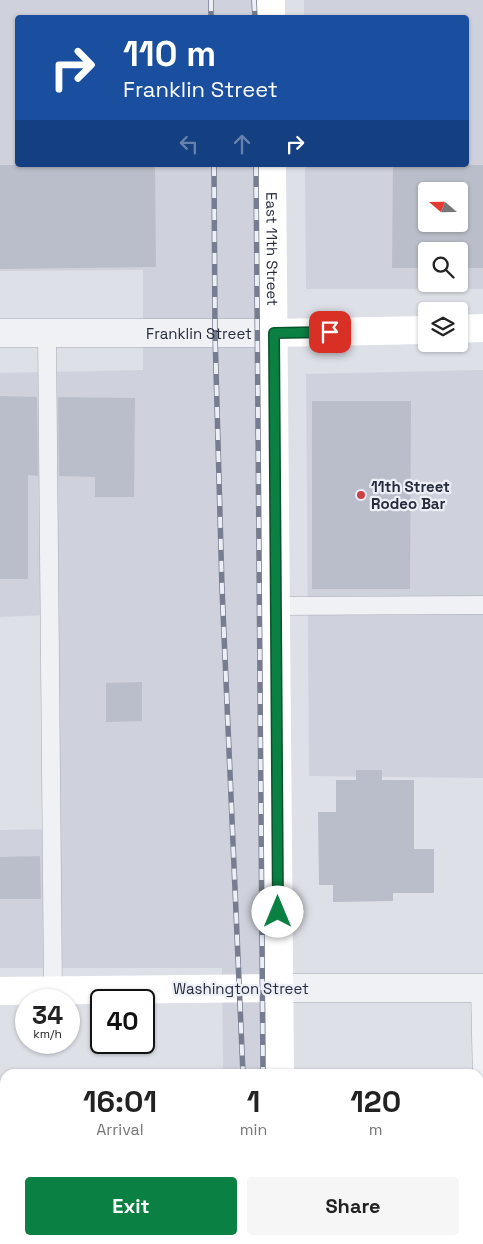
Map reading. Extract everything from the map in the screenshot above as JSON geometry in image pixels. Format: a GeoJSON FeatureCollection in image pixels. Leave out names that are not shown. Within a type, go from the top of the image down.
{"type":"FeatureCollection","features":[{"type":"Feature","properties":{"kind":"street"},"geometry":{"type":"LineString","coordinates":[[271,0],[271,15]]}},
{"type":"Feature","properties":{"kind":"street","name":"East 11th Street"},"geometry":{"type":"LineString","coordinates":[[272,167],[280,1069]]}},
{"type":"Feature","properties":{"kind":"street"},"geometry":{"type":"LineString","coordinates":[[468,329],[483,328]]}},
{"type":"Feature","properties":{"kind":"street","name":"Franklin Street"},"geometry":{"type":"LineString","coordinates":[[0,333],[274,333],[418,330]]}},
{"type":"Feature","properties":{"kind":"street","name":"Washington Street"},"geometry":{"type":"LineString","coordinates":[[80,990],[482,988]]}},
{"type":"Feature","properties":{"kind":"street","name":"Washington Street"},"geometry":{"type":"LineString","coordinates":[[0,991],[15,991]]}},
{"type":"Feature","properties":{"kind":"lane"},"geometry":{"type":"LineString","coordinates":[[48,333],[53,989]]}},
{"type":"Feature","properties":{"kind":"lane"},"geometry":{"type":"LineString","coordinates":[[276,606],[483,605]]}},
{"type":"Feature","properties":{"kind":"lane"},"geometry":{"type":"LineString","coordinates":[[482,988],[483,1069]]}},
{"type":"Feature","properties":{"kind":"shaded area"},"geometry":{"type":"Polygon","coordinates":[[[0,0],[268,0],[268,15],[15,15],[15,167],[269,167],[277,1069],[223,1069],[222,968],[0,968],[0,830],[51,829],[49,615],[0,617],[0,373],[143,370],[143,270],[0,271],[0,0]]]}},
{"type":"Feature","properties":{"kind":"shaded area"},"geometry":{"type":"Polygon","coordinates":[[[304,0],[483,0],[483,289],[468,289],[468,242],[418,242],[418,289],[306,289],[305,167],[469,167],[469,15],[304,15],[304,0]]]}},
{"type":"Feature","properties":{"kind":"shaded area"},"geometry":{"type":"Polygon","coordinates":[[[483,370],[483,778],[309,776],[306,374],[483,370]]]}},
{"type":"Feature","properties":{"kind":"building"},"geometry":{"type":"Polygon","coordinates":[[[0,165],[15,165],[15,167],[155,167],[156,267],[0,269],[0,165]]]}},
{"type":"Feature","properties":{"kind":"building"},"geometry":{"type":"Polygon","coordinates":[[[469,165],[483,165],[483,268],[468,268],[468,242],[418,242],[418,268],[392,268],[393,167],[469,167],[469,165]]]}},
{"type":"Feature","properties":{"kind":"building"},"geometry":{"type":"Polygon","coordinates":[[[0,396],[37,397],[38,476],[28,475],[28,579],[0,579],[0,396]]]}},
{"type":"Feature","properties":{"kind":"building"},"geometry":{"type":"Polygon","coordinates":[[[58,397],[135,398],[134,497],[95,497],[95,477],[59,476],[58,397]]]}},
{"type":"Feature","properties":{"kind":"building","name":"11th Street Rodeo Bar"},"geometry":{"type":"Polygon","coordinates":[[[312,401],[411,401],[410,589],[312,589],[312,401]]]}},
{"type":"Feature","properties":{"kind":"building"},"geometry":{"type":"Polygon","coordinates":[[[142,682],[142,721],[106,722],[106,683],[142,682]]]}},
{"type":"Feature","properties":{"kind":"building"},"geometry":{"type":"Polygon","coordinates":[[[356,770],[382,770],[382,780],[414,780],[414,849],[434,849],[434,893],[393,893],[393,901],[333,902],[333,885],[319,885],[318,812],[336,812],[336,780],[356,780],[356,770]]]}},
{"type":"Feature","properties":{"kind":"building"},"geometry":{"type":"Polygon","coordinates":[[[40,856],[41,899],[0,899],[0,857],[40,856]]]}},
{"type":"Feature","properties":{"kind":"railway"},"geometry":{"type":"LineString","coordinates":[[211,0],[211,15]]}},
{"type":"Feature","properties":{"kind":"railway"},"geometry":{"type":"LineString","coordinates":[[254,0],[255,15]]}},
{"type":"Feature","properties":{"kind":"railway"},"geometry":{"type":"LineString","coordinates":[[214,167],[215,333],[222,588],[243,1069]]}},
{"type":"Feature","properties":{"kind":"railway"},"geometry":{"type":"LineString","coordinates":[[256,167],[263,1069]]}},
{"type":"Feature","properties":{"kind":"place","name":"11th Street Rodeo Bar"},"geometry":{"type":"Point","coordinates":[361,495]}},
{"type":"Feature","properties":{"kind":"route"},"geometry":{"type":"LineString","coordinates":[[278,912],[274,333],[330,332]]}}]}
